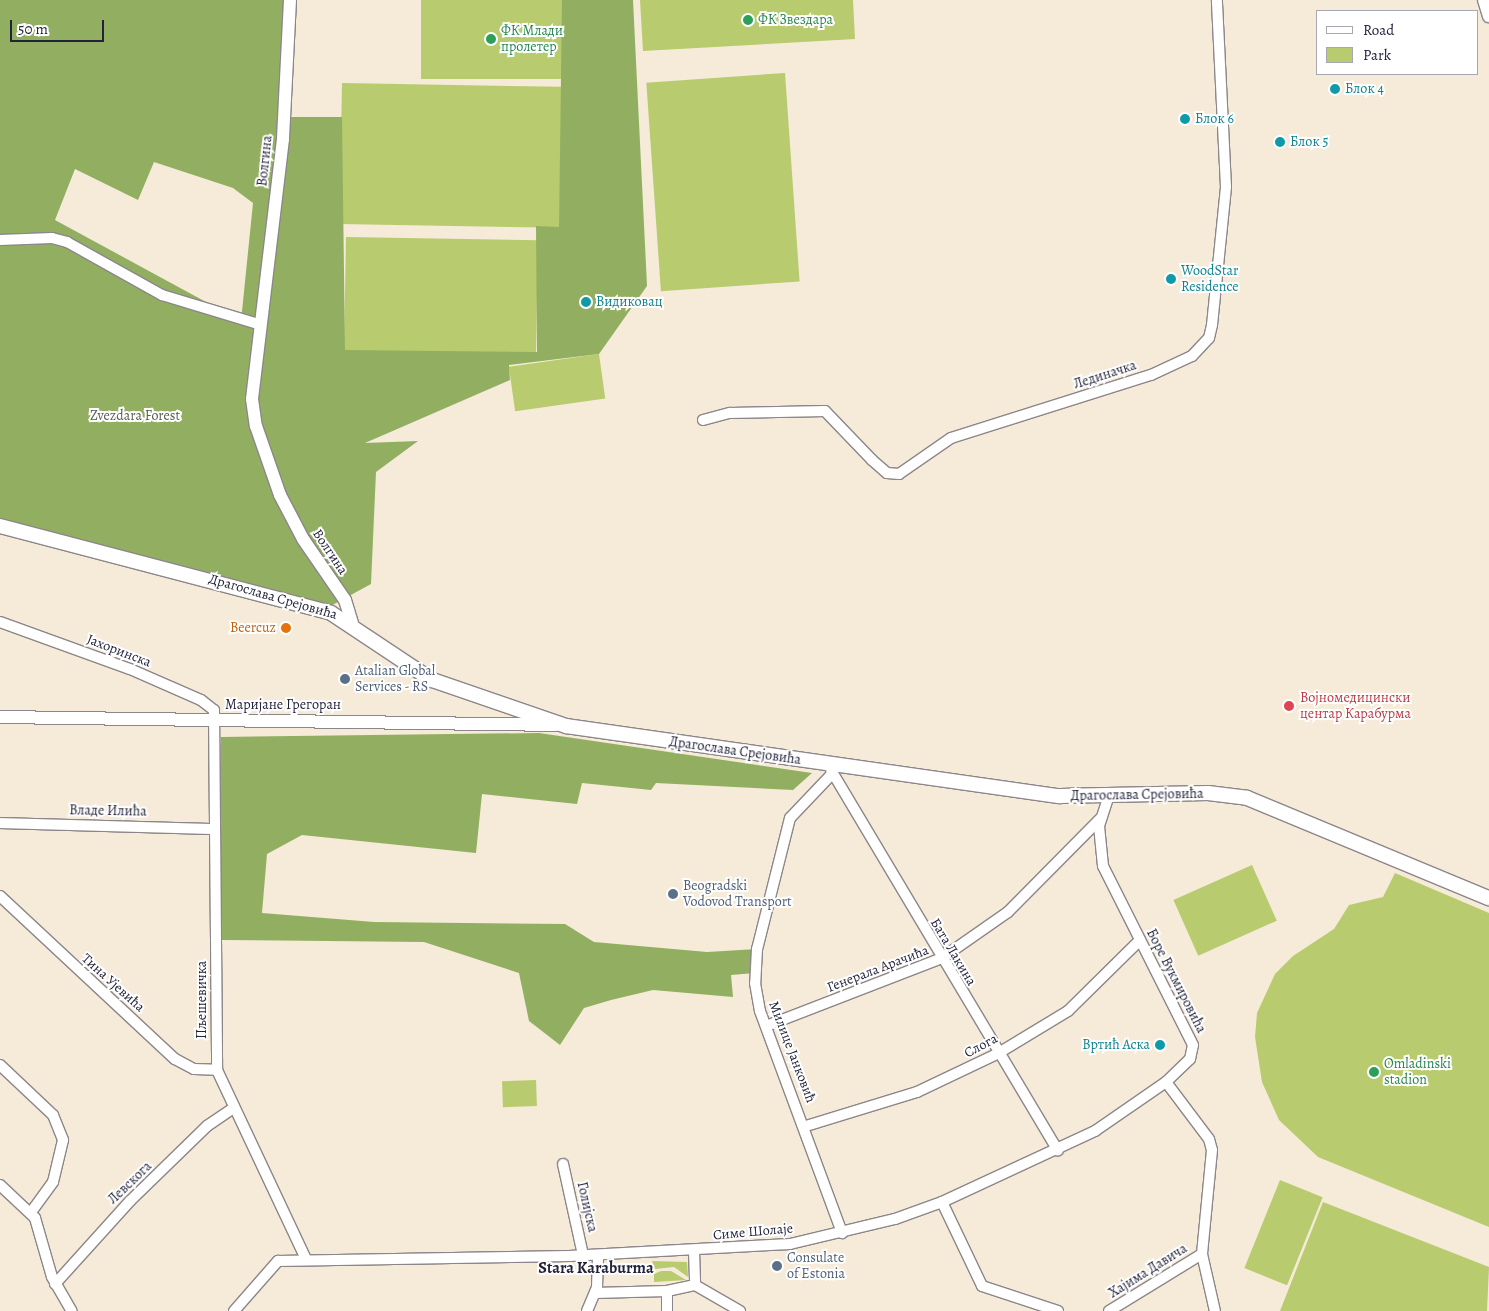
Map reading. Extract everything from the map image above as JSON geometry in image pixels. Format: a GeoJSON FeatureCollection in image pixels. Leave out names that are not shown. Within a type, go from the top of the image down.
{"type":"FeatureCollection","features":[{"type":"Feature","properties":{"kind":"main road","name":"Драгослава Срејовића"},"geometry":{"type":"LineString","coordinates":[[0,526],[298,603],[352,623],[432,680],[566,726],[831,770],[1060,796],[1208,793],[1260,801],[1489,898]]}},
{"type":"Feature","properties":{"kind":"street","name":"Волгина"},"geometry":{"type":"LineString","coordinates":[[290,0],[283,139],[258,324],[252,399],[267,464],[292,520],[345,600],[352,623]]}},
{"type":"Feature","properties":{"kind":"street","name":"Лединачка"},"geometry":{"type":"LineString","coordinates":[[703,420],[730,413],[825,411],[887,473],[899,474],[951,438],[1151,374],[1192,356],[1209,338],[1212,326],[1226,187],[1217,0]]}},
{"type":"Feature","properties":{"kind":"street"},"geometry":{"type":"LineString","coordinates":[[1484,0],[1489,16]]}},
{"type":"Feature","properties":{"kind":"street"},"geometry":{"type":"LineString","coordinates":[[0,240],[67,242],[162,295],[258,324]]}},
{"type":"Feature","properties":{"kind":"street","name":"Јахоринска"},"geometry":{"type":"LineString","coordinates":[[0,622],[201,700],[214,710],[216,720]]}},
{"type":"Feature","properties":{"kind":"street","name":"Маријане Грегоран"},"geometry":{"type":"LineString","coordinates":[[0,717],[216,720],[474,720],[566,726]]}},
{"type":"Feature","properties":{"kind":"street","name":"Пљешевичка"},"geometry":{"type":"LineString","coordinates":[[216,720],[217,1070],[232,1109],[306,1259]]}},
{"type":"Feature","properties":{"kind":"street","name":"Бата Лакина"},"geometry":{"type":"LineString","coordinates":[[831,770],[997,1054],[1058,1151]]}},
{"type":"Feature","properties":{"kind":"street","name":"Милице Јанковић"},"geometry":{"type":"LineString","coordinates":[[831,770],[793,810],[778,863],[755,973],[766,1026],[806,1126],[842,1233]]}},
{"type":"Feature","properties":{"kind":"street","name":"Боре Вукмировића"},"geometry":{"type":"LineString","coordinates":[[1109,796],[1101,818],[1103,866],[1193,1045],[1190,1059],[1166,1082]]}},
{"type":"Feature","properties":{"kind":"street","name":"Генерала Арачића"},"geometry":{"type":"LineString","coordinates":[[766,1026],[942,958],[1008,912],[1101,818]]}},
{"type":"Feature","properties":{"kind":"street","name":"Владе Илића"},"geometry":{"type":"LineString","coordinates":[[0,822],[216,829]]}},
{"type":"Feature","properties":{"kind":"street","name":"Тина Ујевића"},"geometry":{"type":"LineString","coordinates":[[0,896],[175,1059],[194,1069],[217,1070]]}},
{"type":"Feature","properties":{"kind":"street","name":"Слога"},"geometry":{"type":"LineString","coordinates":[[806,1126],[917,1092],[997,1054],[1068,1011],[1140,940]]}},
{"type":"Feature","properties":{"kind":"street"},"geometry":{"type":"LineString","coordinates":[[0,1065],[53,1115],[63,1140],[53,1182],[31,1212]]}},
{"type":"Feature","properties":{"kind":"street"},"geometry":{"type":"LineString","coordinates":[[1166,1082],[1209,1139],[1212,1150],[1202,1254],[1215,1311]]}},
{"type":"Feature","properties":{"kind":"street","name":"Симе Шолаје"},"geometry":{"type":"LineString","coordinates":[[234,1311],[272,1264],[306,1259],[598,1255],[694,1251],[790,1244],[842,1233],[942,1202],[1058,1151],[1109,1123],[1166,1082]]}},
{"type":"Feature","properties":{"kind":"street","name":"Левскога"},"geometry":{"type":"LineString","coordinates":[[55,1284],[130,1201],[207,1126],[232,1109]]}},
{"type":"Feature","properties":{"kind":"street","name":"Голијска"},"geometry":{"type":"LineString","coordinates":[[563,1164],[583,1255]]}},
{"type":"Feature","properties":{"kind":"street"},"geometry":{"type":"LineString","coordinates":[[0,1185],[31,1212],[55,1284],[72,1311]]}},
{"type":"Feature","properties":{"kind":"street"},"geometry":{"type":"LineString","coordinates":[[942,1202],[982,1286],[1058,1311]]}},
{"type":"Feature","properties":{"kind":"street"},"geometry":{"type":"LineString","coordinates":[[694,1251],[696,1285]]}},
{"type":"Feature","properties":{"kind":"street","name":"Хајима Давича"},"geometry":{"type":"LineString","coordinates":[[1109,1311],[1202,1254]]}},
{"type":"Feature","properties":{"kind":"street"},"geometry":{"type":"LineString","coordinates":[[586,1311],[595,1293],[598,1255]]}},
{"type":"Feature","properties":{"kind":"street"},"geometry":{"type":"LineString","coordinates":[[595,1293],[667,1291],[696,1285],[740,1311]]}},
{"type":"Feature","properties":{"kind":"street"},"geometry":{"type":"LineString","coordinates":[[667,1291],[667,1311]]}},
{"type":"Feature","properties":{"kind":"green space","name":"Zvezdara Forest"},"geometry":{"type":"Polygon","coordinates":[[[0,0],[289,0],[284,117],[342,117],[345,350],[537,352],[536,226],[559,227],[562,0],[633,0],[647,286],[599,354],[509,365],[510,380],[365,443],[418,441],[376,472],[371,584],[327,608],[0,521],[0,0]],[[154,162],[138,200],[75,169],[55,220],[241,321],[253,203],[233,188],[154,162]]]}},
{"type":"Feature","properties":{"kind":"green space","name":"ФК Млади пролетер"},"geometry":{"type":"Polygon","coordinates":[[[421,0],[562,0],[562,79],[421,79],[421,0]]]}},
{"type":"Feature","properties":{"kind":"green space","name":"ФК Звездара"},"geometry":{"type":"Polygon","coordinates":[[[640,0],[853,0],[855,39],[643,51],[640,0]]]}},
{"type":"Feature","properties":{"kind":"green space"},"geometry":{"type":"Polygon","coordinates":[[[785,73],[800,281],[661,291],[646,83],[785,73]]]}},
{"type":"Feature","properties":{"kind":"green space"},"geometry":{"type":"Polygon","coordinates":[[[342,83],[562,87],[560,228],[340,224],[342,83]]]}},
{"type":"Feature","properties":{"kind":"green space"},"geometry":{"type":"Polygon","coordinates":[[[346,237],[538,240],[536,354],[344,351],[346,237]]]}},
{"type":"Feature","properties":{"kind":"green space"},"geometry":{"type":"Polygon","coordinates":[[[599,354],[605,399],[515,411],[509,367],[599,354]]]}},
{"type":"Feature","properties":{"kind":"green space"},"geometry":{"type":"Polygon","coordinates":[[[539,733],[812,773],[793,790],[656,783],[651,790],[582,783],[577,804],[482,794],[476,853],[302,835],[267,854],[262,913],[374,922],[565,924],[594,942],[707,952],[757,949],[755,973],[731,975],[733,997],[653,990],[611,1000],[584,1008],[560,1045],[529,1021],[519,973],[424,942],[220,940],[221,737],[539,733]]]}},
{"type":"Feature","properties":{"kind":"green space"},"geometry":{"type":"Polygon","coordinates":[[[1252,865],[1277,921],[1198,956],[1173,900],[1252,865]]]}},
{"type":"Feature","properties":{"kind":"green space","name":"Omladinski stadion"},"geometry":{"type":"Polygon","coordinates":[[[1395,873],[1489,913],[1489,1227],[1318,1157],[1279,1120],[1262,1082],[1255,1037],[1257,1013],[1275,974],[1293,956],[1334,929],[1349,905],[1383,897],[1395,873]]]}},
{"type":"Feature","properties":{"kind":"green space"},"geometry":{"type":"Polygon","coordinates":[[[536,1080],[537,1106],[503,1107],[502,1081],[536,1080]]]}},
{"type":"Feature","properties":{"kind":"green space"},"geometry":{"type":"Polygon","coordinates":[[[1280,1180],[1323,1197],[1287,1285],[1244,1268],[1280,1180]]]}},
{"type":"Feature","properties":{"kind":"green space"},"geometry":{"type":"Polygon","coordinates":[[[1323,1202],[1489,1267],[1487,1311],[1280,1311],[1323,1202]]]}},
{"type":"Feature","properties":{"kind":"green space"},"geometry":{"type":"Polygon","coordinates":[[[652,1261],[687,1262],[688,1277],[674,1267],[655,1269],[652,1261]]]}},
{"type":"Feature","properties":{"kind":"green space"},"geometry":{"type":"Polygon","coordinates":[[[661,1271],[671,1271],[686,1280],[654,1282],[654,1274],[661,1271]]]}},
{"type":"Feature","properties":{"kind":"place","name":"ФК Звездара"},"geometry":{"type":"Point","coordinates":[748,20]}},
{"type":"Feature","properties":{"kind":"place","name":"ФК Млади пролетер"},"geometry":{"type":"Point","coordinates":[491,39]}},
{"type":"Feature","properties":{"kind":"place","name":"Блок 4"},"geometry":{"type":"Point","coordinates":[1335,89]}},
{"type":"Feature","properties":{"kind":"place","name":"Блок 6"},"geometry":{"type":"Point","coordinates":[1185,119]}},
{"type":"Feature","properties":{"kind":"place","name":"Блок 5"},"geometry":{"type":"Point","coordinates":[1280,142]}},
{"type":"Feature","properties":{"kind":"place","name":"WoodStar Residence"},"geometry":{"type":"Point","coordinates":[1171,279]}},
{"type":"Feature","properties":{"kind":"place","name":"Видиковац"},"geometry":{"type":"Point","coordinates":[586,302]}},
{"type":"Feature","properties":{"kind":"place","name":"Beercuz"},"geometry":{"type":"Point","coordinates":[286,628]}},
{"type":"Feature","properties":{"kind":"place","name":"Atalian Global Services - RS"},"geometry":{"type":"Point","coordinates":[345,679]}},
{"type":"Feature","properties":{"kind":"place","name":"Војномедицински центар Карабурма"},"geometry":{"type":"Point","coordinates":[1289,706]}},
{"type":"Feature","properties":{"kind":"place","name":"Beogradski Vodovod Transport"},"geometry":{"type":"Point","coordinates":[673,894]}},
{"type":"Feature","properties":{"kind":"place","name":"Вртић Аска"},"geometry":{"type":"Point","coordinates":[1160,1045]}},
{"type":"Feature","properties":{"kind":"place","name":"Omladinski stadion"},"geometry":{"type":"Point","coordinates":[1374,1072]}},
{"type":"Feature","properties":{"kind":"place","name":"Consulate of Estonia"},"geometry":{"type":"Point","coordinates":[777,1266]}},
{"type":"Feature","properties":{"kind":"district","name":"Stara Karaburma"},"geometry":{"type":"Point","coordinates":[596,1268]}}]}
